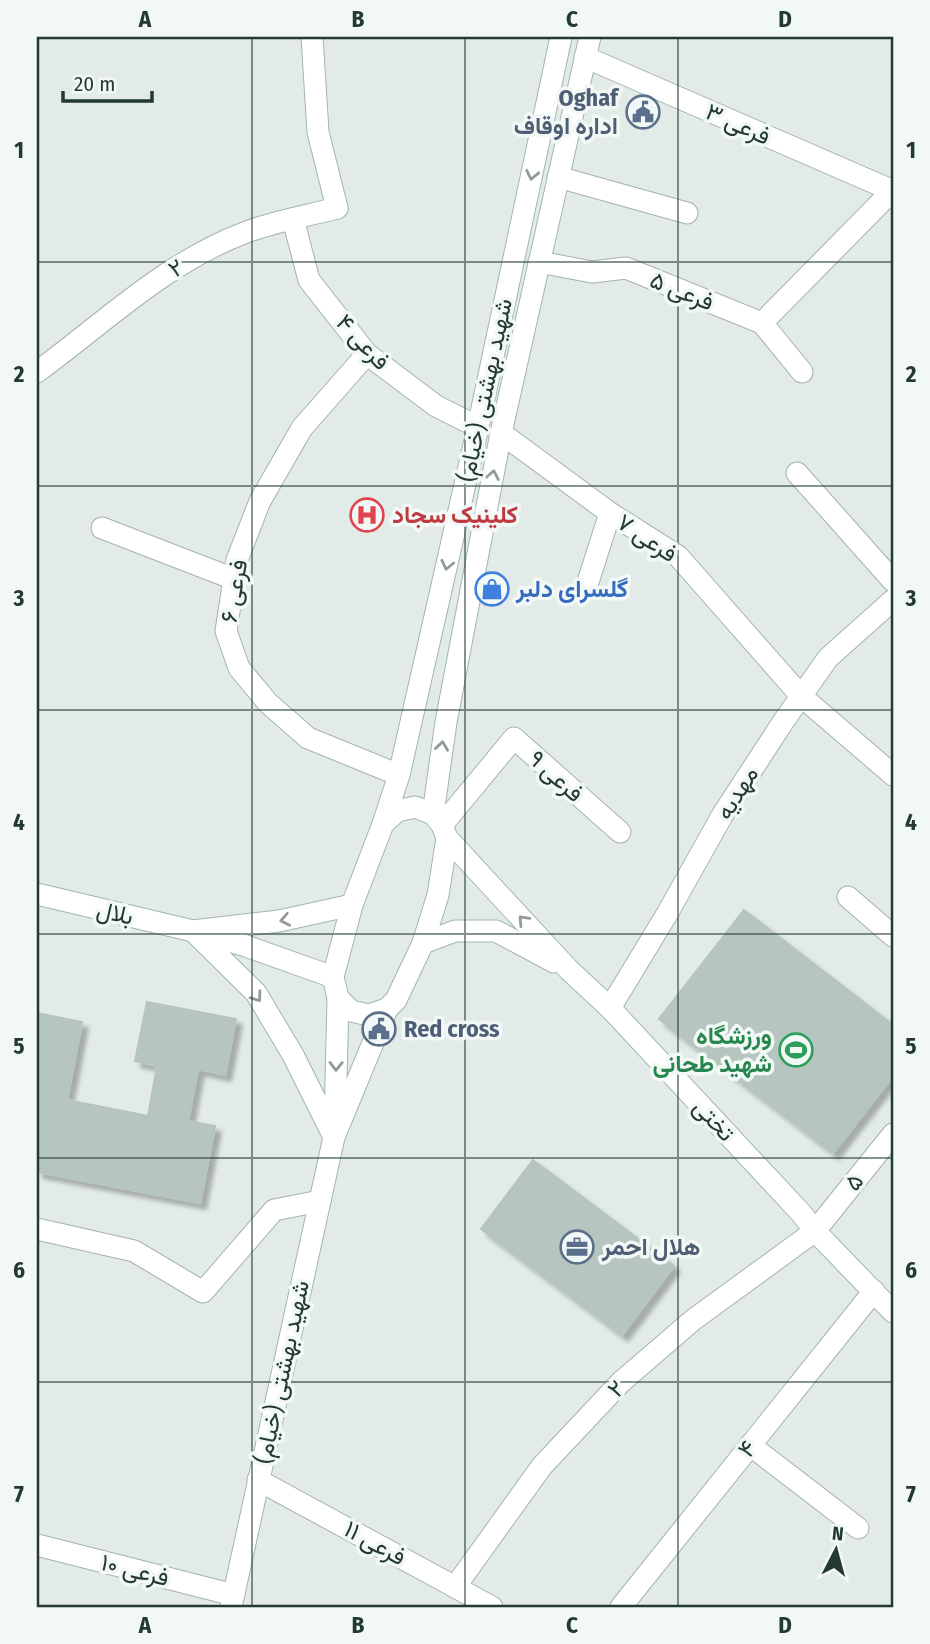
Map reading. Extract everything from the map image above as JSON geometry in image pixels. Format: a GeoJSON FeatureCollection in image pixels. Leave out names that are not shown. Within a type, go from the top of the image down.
{"type":"FeatureCollection","features":[{"type":"Feature","properties":{"kind":"street","name":"۲"},"geometry":{"type":"LineString","coordinates":[[37,372],[116,310],[184,262],[245,232],[337,208],[318,132],[312,37]]}},
{"type":"Feature","properties":{"kind":"street","name":"شهید بهشتی (خیام)"},"geometry":{"type":"LineString","coordinates":[[334,1137],[335,987],[352,905],[399,775],[478,427],[561,37]]}},
{"type":"Feature","properties":{"kind":"street","name":"شهید بهشتی (خیام)"},"geometry":{"type":"LineString","coordinates":[[233,1601],[334,1137],[387,1009],[396,1000],[423,943],[438,895],[446,722],[501,433],[589,42]]}},
{"type":"Feature","properties":{"kind":"street","name":"فرعی ۳"},"geometry":{"type":"LineString","coordinates":[[589,42],[892,190]]}},
{"type":"Feature","properties":{"kind":"street"},"geometry":{"type":"LineString","coordinates":[[558,177],[687,213]]}},
{"type":"Feature","properties":{"kind":"street"},"geometry":{"type":"LineString","coordinates":[[762,323],[892,190]]}},
{"type":"Feature","properties":{"kind":"street","name":"فرعی ۴"},"geometry":{"type":"LineString","coordinates":[[293,219],[309,281],[367,354],[436,406],[478,427]]}},
{"type":"Feature","properties":{"kind":"street","name":"فرعی ۵"},"geometry":{"type":"LineString","coordinates":[[539,262],[592,272],[626,268],[762,323],[802,372]]}},
{"type":"Feature","properties":{"kind":"street","name":"فرعی ۶"},"geometry":{"type":"LineString","coordinates":[[367,354],[302,428],[260,501],[237,561],[226,631],[239,667],[268,703],[309,738],[399,775]]}},
{"type":"Feature","properties":{"kind":"street","name":"فرعی ۷"},"geometry":{"type":"LineString","coordinates":[[501,433],[610,513],[678,556],[801,696],[893,775]]}},
{"type":"Feature","properties":{"kind":"street"},"geometry":{"type":"LineString","coordinates":[[797,473],[893,581]]}},
{"type":"Feature","properties":{"kind":"street"},"geometry":{"type":"LineString","coordinates":[[589,582],[610,513]]}},
{"type":"Feature","properties":{"kind":"street"},"geometry":{"type":"LineString","coordinates":[[102,528],[234,579]]}},
{"type":"Feature","properties":{"kind":"street","name":"مهدیه"},"geometry":{"type":"LineString","coordinates":[[610,1008],[723,814],[801,696],[828,658],[893,600]]}},
{"type":"Feature","properties":{"kind":"street","name":"فرعی ۹"},"geometry":{"type":"LineString","coordinates":[[440,826],[514,738],[620,832]]}},
{"type":"Feature","properties":{"kind":"street"},"geometry":{"type":"LineString","coordinates":[[383,824],[397,811],[415,807],[440,826]]}},
{"type":"Feature","properties":{"kind":"street","name":"تختی"},"geometry":{"type":"LineString","coordinates":[[440,826],[569,970],[610,1008],[893,1312]]}},
{"type":"Feature","properties":{"kind":"street","name":"بلال"},"geometry":{"type":"LineString","coordinates":[[37,894],[246,946],[335,987],[351,1011],[369,1015],[387,1009]]}},
{"type":"Feature","properties":{"kind":"street"},"geometry":{"type":"LineString","coordinates":[[848,897],[893,936]]}},
{"type":"Feature","properties":{"kind":"street"},"geometry":{"type":"LineString","coordinates":[[192,932],[279,921],[352,905]]}},
{"type":"Feature","properties":{"kind":"street"},"geometry":{"type":"LineString","coordinates":[[423,943],[455,931],[496,931],[569,970]]}},
{"type":"Feature","properties":{"kind":"street"},"geometry":{"type":"LineString","coordinates":[[192,932],[256,993],[293,1055],[334,1137]]}},
{"type":"Feature","properties":{"kind":"street","name":"۵"},"geometry":{"type":"LineString","coordinates":[[815,1231],[893,1134]]}},
{"type":"Feature","properties":{"kind":"street"},"geometry":{"type":"LineString","coordinates":[[37,1229],[134,1251],[204,1292],[274,1210],[320,1201]]}},
{"type":"Feature","properties":{"kind":"street","name":"۲"},"geometry":{"type":"LineString","coordinates":[[455,1587],[542,1466],[621,1382],[693,1320],[815,1231]]}},
{"type":"Feature","properties":{"kind":"street","name":"۴"},"geometry":{"type":"LineString","coordinates":[[621,1607],[874,1291]]}},
{"type":"Feature","properties":{"kind":"street"},"geometry":{"type":"LineString","coordinates":[[750,1445],[858,1528]]}},
{"type":"Feature","properties":{"kind":"street","name":"فرعی ۱۱"},"geometry":{"type":"LineString","coordinates":[[258,1480],[492,1607]]}},
{"type":"Feature","properties":{"kind":"street","name":"فرعی ۱۰"},"geometry":{"type":"LineString","coordinates":[[37,1545],[233,1601]]}},
{"type":"Feature","properties":{"kind":"building","name":"ورزشگاه شهید طحانی"},"geometry":{"type":"Polygon","coordinates":[[[744,910],[893,1025],[893,1076],[833,1153],[659,1019],[744,910]]]}},
{"type":"Feature","properties":{"kind":"building"},"geometry":{"type":"Polygon","coordinates":[[[147,1002],[236,1019],[225,1075],[198,1069],[188,1121],[215,1126],[200,1203],[37,1172],[37,1013],[82,1022],[67,1100],[148,1116],[157,1066],[135,1061],[147,1002]]]}},
{"type":"Feature","properties":{"kind":"building","name":"هلال احمر"},"geometry":{"type":"Polygon","coordinates":[[[533,1160],[674,1266],[622,1335],[481,1229],[533,1160]]]}},
{"type":"Feature","properties":{"kind":"place","name":"Oghaf اداره اوقاف"},"geometry":{"type":"Point","coordinates":[643,112]}},
{"type":"Feature","properties":{"kind":"place","name":"کلینیک سجاد"},"geometry":{"type":"Point","coordinates":[367,515]}},
{"type":"Feature","properties":{"kind":"place","name":"گلسرای دلبر"},"geometry":{"type":"Point","coordinates":[492,589]}},
{"type":"Feature","properties":{"kind":"place","name":"Red cross"},"geometry":{"type":"Point","coordinates":[379,1029]}},
{"type":"Feature","properties":{"kind":"place","name":"ورزشگاه شهید طحانی"},"geometry":{"type":"Point","coordinates":[796,1050]}},
{"type":"Feature","properties":{"kind":"place","name":"هلال احمر"},"geometry":{"type":"Point","coordinates":[577,1247]}}]}
